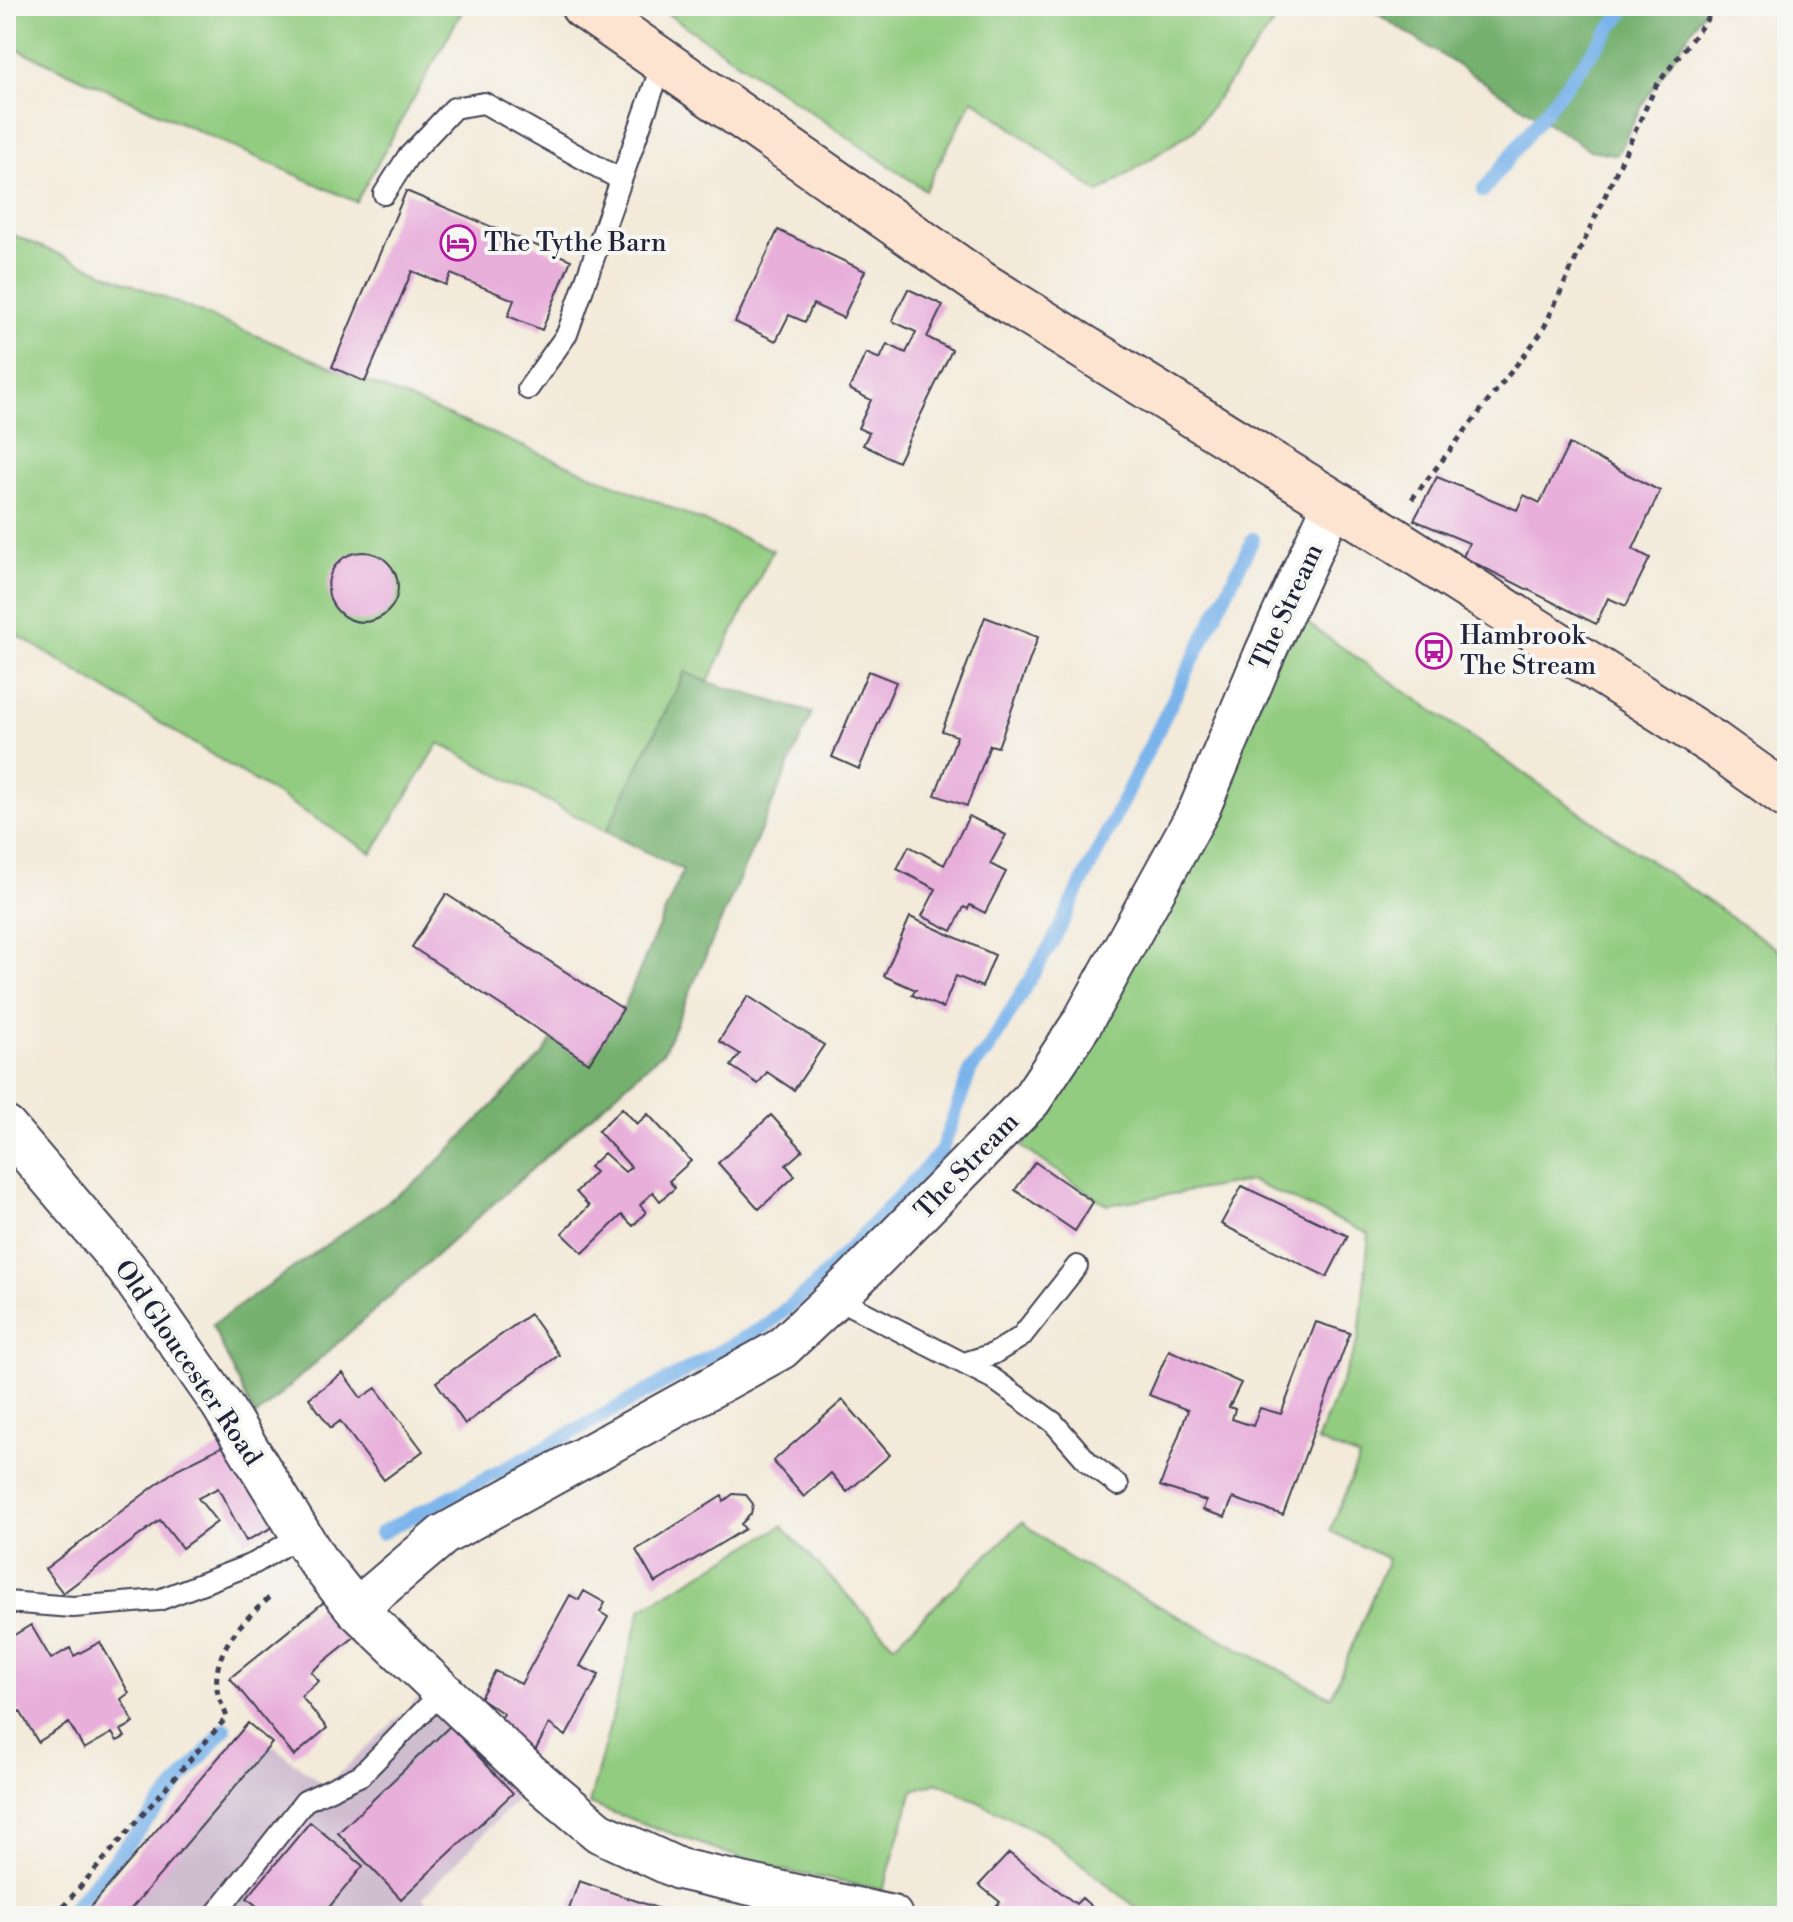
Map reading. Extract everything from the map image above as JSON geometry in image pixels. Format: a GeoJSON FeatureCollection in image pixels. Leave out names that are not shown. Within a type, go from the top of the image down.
{"type":"FeatureCollection","features":[{"type":"Feature","properties":{"kind":"main road"},"geometry":{"type":"LineString","coordinates":[[583,6],[983,285],[1385,534],[1713,743],[1787,796]]}},
{"type":"Feature","properties":{"kind":"street","name":"The Stream"},"geometry":{"type":"LineString","coordinates":[[356,1609],[443,1535],[781,1349],[836,1298],[1031,1100],[1082,1023],[1199,810],[1265,653],[1333,504]]}},
{"type":"Feature","properties":{"kind":"street","name":"Old Gloucester Road"},"geometry":{"type":"LineString","coordinates":[[6,1127],[126,1268],[221,1404],[308,1547],[356,1609],[529,1773],[599,1832],[679,1869],[892,1916]]}},
{"type":"Feature","properties":{"kind":"lane"},"geometry":{"type":"LineString","coordinates":[[528,389],[567,334],[663,61]]}},
{"type":"Feature","properties":{"kind":"lane"},"geometry":{"type":"LineString","coordinates":[[384,194],[407,158],[454,108],[484,103],[621,180]]}},
{"type":"Feature","properties":{"kind":"lane"},"geometry":{"type":"LineString","coordinates":[[964,1363],[993,1354],[1021,1337],[1077,1266]]}},
{"type":"Feature","properties":{"kind":"lane"},"geometry":{"type":"LineString","coordinates":[[836,1298],[992,1378],[1053,1422],[1088,1462],[1118,1485]]}},
{"type":"Feature","properties":{"kind":"lane"},"geometry":{"type":"LineString","coordinates":[[6,1602],[73,1607],[159,1600],[255,1563],[308,1547]]}},
{"type":"Feature","properties":{"kind":"lane"},"geometry":{"type":"LineString","coordinates":[[214,1916],[305,1801],[361,1775],[443,1691]]}},
{"type":"Feature","properties":{"kind":"path"},"geometry":{"type":"LineString","coordinates":[[1385,534],[1542,332],[1656,86],[1717,6]]}},
{"type":"Feature","properties":{"kind":"path"},"geometry":{"type":"LineString","coordinates":[[55,1916],[227,1717],[217,1687],[222,1653],[247,1616],[308,1547]]}},
{"type":"Feature","properties":{"kind":"shaded area"},"geometry":{"type":"Polygon","coordinates":[[[425,1692],[519,1797],[422,1898],[447,1916],[84,1916],[250,1727],[325,1787],[425,1692]]]}},
{"type":"Feature","properties":{"kind":"green space"},"geometry":{"type":"Polygon","coordinates":[[[6,6],[465,6],[356,202],[6,44],[6,6]]]}},
{"type":"Feature","properties":{"kind":"green space"},"geometry":{"type":"Polygon","coordinates":[[[656,6],[1286,6],[1194,130],[1099,193],[973,99],[925,190],[656,6]]]}},
{"type":"Feature","properties":{"kind":"green space"},"geometry":{"type":"Polygon","coordinates":[[[1365,6],[1707,6],[1642,105],[1617,155],[1590,150],[1365,6]]]}},
{"type":"Feature","properties":{"kind":"green space"},"geometry":{"type":"Polygon","coordinates":[[[6,232],[773,550],[708,682],[685,672],[606,832],[439,743],[372,853],[6,628],[6,232]]]}},
{"type":"Feature","properties":{"kind":"green space"},"geometry":{"type":"Polygon","coordinates":[[[1294,614],[1787,956],[1787,1916],[1147,1916],[1046,1836],[938,1782],[913,1790],[883,1890],[766,1867],[589,1804],[641,1609],[782,1526],[894,1645],[1022,1522],[1070,1559],[1331,1697],[1388,1559],[1330,1531],[1359,1458],[1317,1441],[1359,1339],[1369,1234],[1251,1181],[1107,1205],[1022,1147],[1069,1072],[1294,614]]]}},
{"type":"Feature","properties":{"kind":"green space"},"geometry":{"type":"Polygon","coordinates":[[[685,672],[708,682],[812,713],[664,1051],[255,1417],[212,1325],[424,1176],[544,1053],[552,1039],[589,1062],[623,1009],[683,870],[606,832],[685,672]]]}},
{"type":"Feature","properties":{"kind":"building"},"geometry":{"type":"Polygon","coordinates":[[[406,191],[571,260],[542,330],[508,316],[514,300],[451,274],[446,285],[412,271],[365,382],[332,367],[406,191]]]}},
{"type":"Feature","properties":{"kind":"building"},"geometry":{"type":"Polygon","coordinates":[[[778,230],[865,271],[843,318],[813,304],[805,322],[789,315],[776,341],[735,322],[778,230]]]}},
{"type":"Feature","properties":{"kind":"building"},"geometry":{"type":"Polygon","coordinates":[[[908,289],[943,305],[927,337],[952,350],[898,462],[863,445],[869,433],[858,428],[871,400],[849,389],[866,353],[880,359],[887,344],[906,353],[916,332],[892,321],[908,289]]]}},
{"type":"Feature","properties":{"kind":"building"},"geometry":{"type":"Polygon","coordinates":[[[1569,444],[1660,491],[1633,549],[1650,558],[1626,606],[1608,598],[1596,624],[1463,557],[1469,543],[1414,520],[1437,477],[1517,510],[1524,495],[1540,503],[1569,444]]]}},
{"type":"Feature","properties":{"kind":"building"},"geometry":{"type":"Polygon","coordinates":[[[356,552],[370,552],[383,557],[393,567],[398,587],[393,607],[383,617],[370,622],[356,622],[343,617],[333,607],[328,594],[328,580],[333,567],[343,557],[356,552]]]}},
{"type":"Feature","properties":{"kind":"building"},"geometry":{"type":"Polygon","coordinates":[[[985,617],[1038,637],[998,747],[990,745],[967,806],[935,795],[957,736],[942,731],[985,617]]]}},
{"type":"Feature","properties":{"kind":"building"},"geometry":{"type":"Polygon","coordinates":[[[868,671],[896,682],[859,769],[832,757],[868,671]]]}},
{"type":"Feature","properties":{"kind":"building"},"geometry":{"type":"Polygon","coordinates":[[[969,816],[1006,835],[990,864],[1006,872],[985,913],[970,905],[968,909],[964,907],[952,931],[922,916],[936,889],[897,869],[909,846],[944,865],[969,816]]]}},
{"type":"Feature","properties":{"kind":"building"},"geometry":{"type":"Polygon","coordinates":[[[446,894],[623,1009],[589,1063],[412,947],[446,894]]]}},
{"type":"Feature","properties":{"kind":"building"},"geometry":{"type":"Polygon","coordinates":[[[910,917],[995,955],[982,987],[956,976],[943,1008],[912,995],[916,990],[884,976],[910,917]]]}},
{"type":"Feature","properties":{"kind":"building"},"geometry":{"type":"Polygon","coordinates":[[[748,996],[824,1045],[794,1090],[767,1072],[758,1084],[731,1066],[740,1054],[719,1041],[748,996]]]}},
{"type":"Feature","properties":{"kind":"building"},"geometry":{"type":"Polygon","coordinates":[[[622,1108],[637,1124],[648,1114],[691,1161],[669,1181],[675,1188],[660,1201],[653,1192],[640,1205],[646,1212],[633,1226],[622,1215],[583,1253],[562,1233],[589,1206],[576,1192],[595,1172],[589,1167],[604,1153],[625,1172],[631,1167],[598,1131],[622,1108]]]}},
{"type":"Feature","properties":{"kind":"building"},"geometry":{"type":"Polygon","coordinates":[[[771,1115],[803,1150],[786,1165],[795,1176],[759,1209],[718,1163],[771,1115]]]}},
{"type":"Feature","properties":{"kind":"building"},"geometry":{"type":"Polygon","coordinates":[[[1035,1162],[1093,1202],[1075,1231],[1015,1190],[1035,1162]]]}},
{"type":"Feature","properties":{"kind":"building"},"geometry":{"type":"Polygon","coordinates":[[[1242,1186],[1348,1236],[1327,1277],[1221,1224],[1242,1186]]]}},
{"type":"Feature","properties":{"kind":"building"},"geometry":{"type":"Polygon","coordinates":[[[530,1314],[559,1355],[465,1424],[436,1382],[530,1314]]]}},
{"type":"Feature","properties":{"kind":"building"},"geometry":{"type":"Polygon","coordinates":[[[1316,1322],[1350,1333],[1283,1515],[1233,1498],[1225,1517],[1203,1510],[1206,1501],[1160,1486],[1188,1410],[1149,1395],[1169,1350],[1241,1383],[1229,1407],[1235,1409],[1232,1419],[1253,1426],[1260,1408],[1281,1414],[1316,1322]]]}},
{"type":"Feature","properties":{"kind":"building"},"geometry":{"type":"Polygon","coordinates":[[[343,1373],[361,1398],[376,1388],[423,1451],[384,1480],[340,1421],[331,1428],[309,1398],[343,1373]]]}},
{"type":"Feature","properties":{"kind":"building"},"geometry":{"type":"Polygon","coordinates":[[[843,1400],[890,1455],[847,1492],[831,1473],[804,1497],[773,1461],[843,1400]]]}},
{"type":"Feature","properties":{"kind":"building"},"geometry":{"type":"Polygon","coordinates":[[[231,1442],[275,1526],[246,1541],[218,1488],[198,1498],[217,1522],[182,1548],[160,1520],[63,1593],[45,1569],[177,1469],[231,1442]]]}},
{"type":"Feature","properties":{"kind":"building"},"geometry":{"type":"Polygon","coordinates":[[[733,1494],[746,1495],[753,1504],[751,1514],[741,1524],[745,1529],[655,1583],[636,1550],[722,1496],[724,1501],[733,1494]]]}},
{"type":"Feature","properties":{"kind":"building"},"geometry":{"type":"Polygon","coordinates":[[[584,1591],[605,1603],[600,1612],[608,1617],[580,1666],[599,1675],[566,1736],[549,1724],[533,1755],[494,1728],[504,1714],[480,1698],[495,1671],[521,1684],[570,1595],[579,1600],[584,1591]]]}},
{"type":"Feature","properties":{"kind":"building"},"geometry":{"type":"Polygon","coordinates":[[[329,1598],[358,1634],[311,1672],[319,1681],[301,1696],[327,1728],[294,1756],[230,1678],[329,1598]]]}},
{"type":"Feature","properties":{"kind":"building"},"geometry":{"type":"Polygon","coordinates":[[[31,1625],[51,1659],[70,1648],[74,1656],[100,1642],[129,1693],[121,1699],[134,1723],[121,1730],[125,1737],[117,1741],[112,1733],[84,1749],[69,1723],[38,1742],[20,1711],[6,1719],[6,1640],[31,1625]]]}},
{"type":"Feature","properties":{"kind":"building"},"geometry":{"type":"Polygon","coordinates":[[[248,1723],[272,1743],[125,1916],[83,1916],[248,1723]]]}},
{"type":"Feature","properties":{"kind":"building"},"geometry":{"type":"Polygon","coordinates":[[[450,1726],[513,1793],[401,1899],[338,1833],[450,1726]]]}},
{"type":"Feature","properties":{"kind":"building"},"geometry":{"type":"Polygon","coordinates":[[[310,1822],[363,1866],[322,1916],[269,1916],[247,1898],[310,1822]]]}},
{"type":"Feature","properties":{"kind":"building"},"geometry":{"type":"Polygon","coordinates":[[[1009,1853],[1076,1904],[1082,1898],[1102,1916],[994,1916],[990,1912],[1000,1902],[979,1885],[1009,1853]]]}},
{"type":"Feature","properties":{"kind":"building"},"geometry":{"type":"Polygon","coordinates":[[[579,1881],[663,1910],[661,1916],[567,1915],[579,1881]]]}},
{"type":"Feature","properties":{"kind":"waterway"},"geometry":{"type":"LineString","coordinates":[[1483,191],[1628,6]]}},
{"type":"Feature","properties":{"kind":"waterway"},"geometry":{"type":"LineString","coordinates":[[381,1533],[533,1454],[764,1327],[813,1287],[941,1152],[971,1069],[987,1051],[1053,941],[1253,539]]}},
{"type":"Feature","properties":{"kind":"waterway"},"geometry":{"type":"LineString","coordinates":[[66,1916],[225,1729]]}},
{"type":"Feature","properties":{"kind":"place","name":"The Tythe Barn"},"geometry":{"type":"Point","coordinates":[458,243]}},
{"type":"Feature","properties":{"kind":"place","name":"Hambrook The Stream"},"geometry":{"type":"Point","coordinates":[1434,651]}}]}
